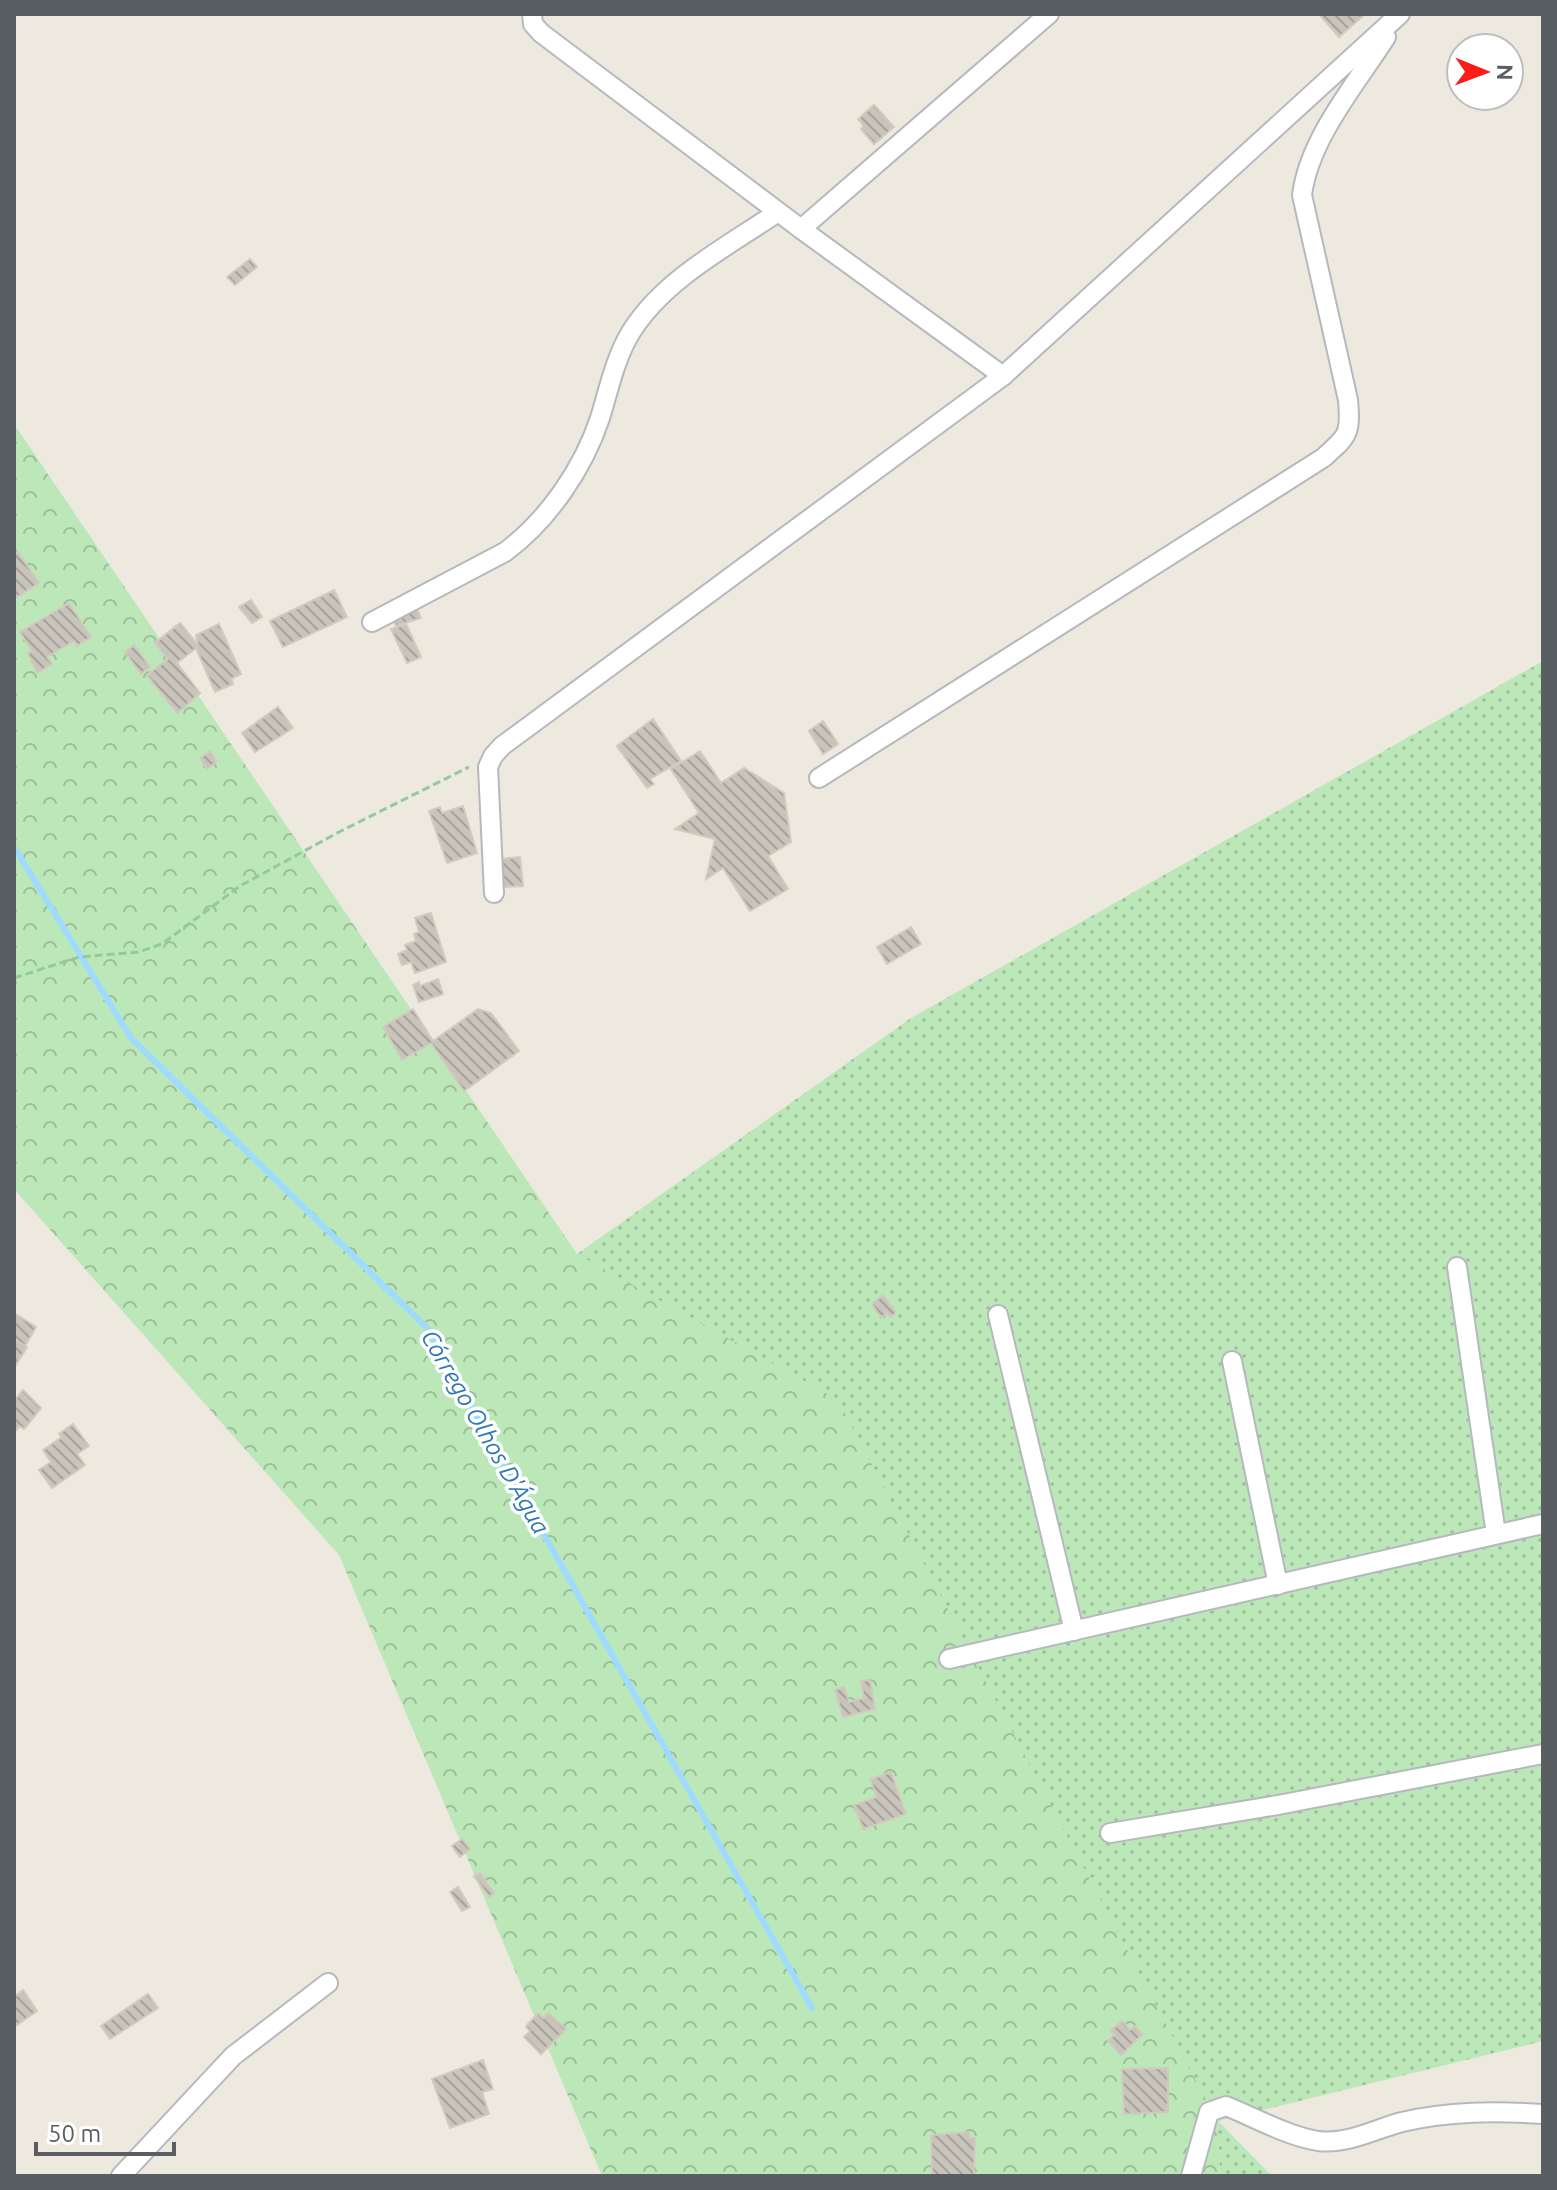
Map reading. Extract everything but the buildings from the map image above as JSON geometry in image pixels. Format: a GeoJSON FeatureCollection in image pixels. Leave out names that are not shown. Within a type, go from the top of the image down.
{"type":"FeatureCollection","features":[{"type":"Feature","properties":{"kind":"street"},"geometry":{"type":"LineString","coordinates":[[532,14],[533,24],[541,33],[778,212],[1003,376]]}},
{"type":"Feature","properties":{"kind":"street"},"geometry":{"type":"LineString","coordinates":[[801,229],[1049,14]]}},
{"type":"Feature","properties":{"kind":"street"},"geometry":{"type":"LineString","coordinates":[[494,893],[489,762],[509,740],[1003,376],[1400,14]]}},
{"type":"Feature","properties":{"kind":"street"},"geometry":{"type":"LineString","coordinates":[[819,778],[1323,458],[1347,437],[1350,424],[1348,400],[1302,195],[1305,174],[1323,135],[1400,14]]}},
{"type":"Feature","properties":{"kind":"street"},"geometry":{"type":"LineString","coordinates":[[372,622],[505,552],[523,539],[565,485],[591,442],[619,355],[644,314],[692,271],[778,212]]}},
{"type":"Feature","properties":{"kind":"street"},"geometry":{"type":"LineString","coordinates":[[1457,1267],[1496,1534]]}},
{"type":"Feature","properties":{"kind":"street"},"geometry":{"type":"LineString","coordinates":[[998,1315],[1074,1631]]}},
{"type":"Feature","properties":{"kind":"street"},"geometry":{"type":"LineString","coordinates":[[1232,1361],[1278,1585]]}},
{"type":"Feature","properties":{"kind":"street"},"geometry":{"type":"LineString","coordinates":[[949,1659],[1543,1524]]}},
{"type":"Feature","properties":{"kind":"street"},"geometry":{"type":"LineString","coordinates":[[1110,1833],[1278,1805],[1543,1754]]}},
{"type":"Feature","properties":{"kind":"street"},"geometry":{"type":"LineString","coordinates":[[121,2176],[233,2056],[328,1983]]}},
{"type":"Feature","properties":{"kind":"street"},"geometry":{"type":"LineString","coordinates":[[1191,2176],[1209,2112],[1226,2106],[1298,2136],[1322,2141],[1351,2138],[1401,2122],[1447,2114],[1489,2111],[1543,2114]]}},
{"type":"Feature","properties":{"kind":"path"},"geometry":{"type":"LineString","coordinates":[[14,978],[79,957],[138,952],[162,944],[253,878],[493,756]]}},
{"type":"Feature","properties":{"kind":"green space"},"geometry":{"type":"Polygon","coordinates":[[[14,424],[577,1254],[838,1400],[1217,2121],[1220,2176],[602,2176],[339,1555],[14,1189],[14,424]]]}},
{"type":"Feature","properties":{"kind":"green space"},"geometry":{"type":"Polygon","coordinates":[[[1543,661],[1543,2041],[1218,2121],[1272,2176],[1220,2176],[1217,2121],[577,1254],[911,1018],[1543,661]]]}},
{"type":"Feature","properties":{"kind":"waterway","name":"Córrego Olhos D'Água"},"geometry":{"type":"LineString","coordinates":[[14,847],[131,1038],[427,1328],[812,2008]]}}]}
